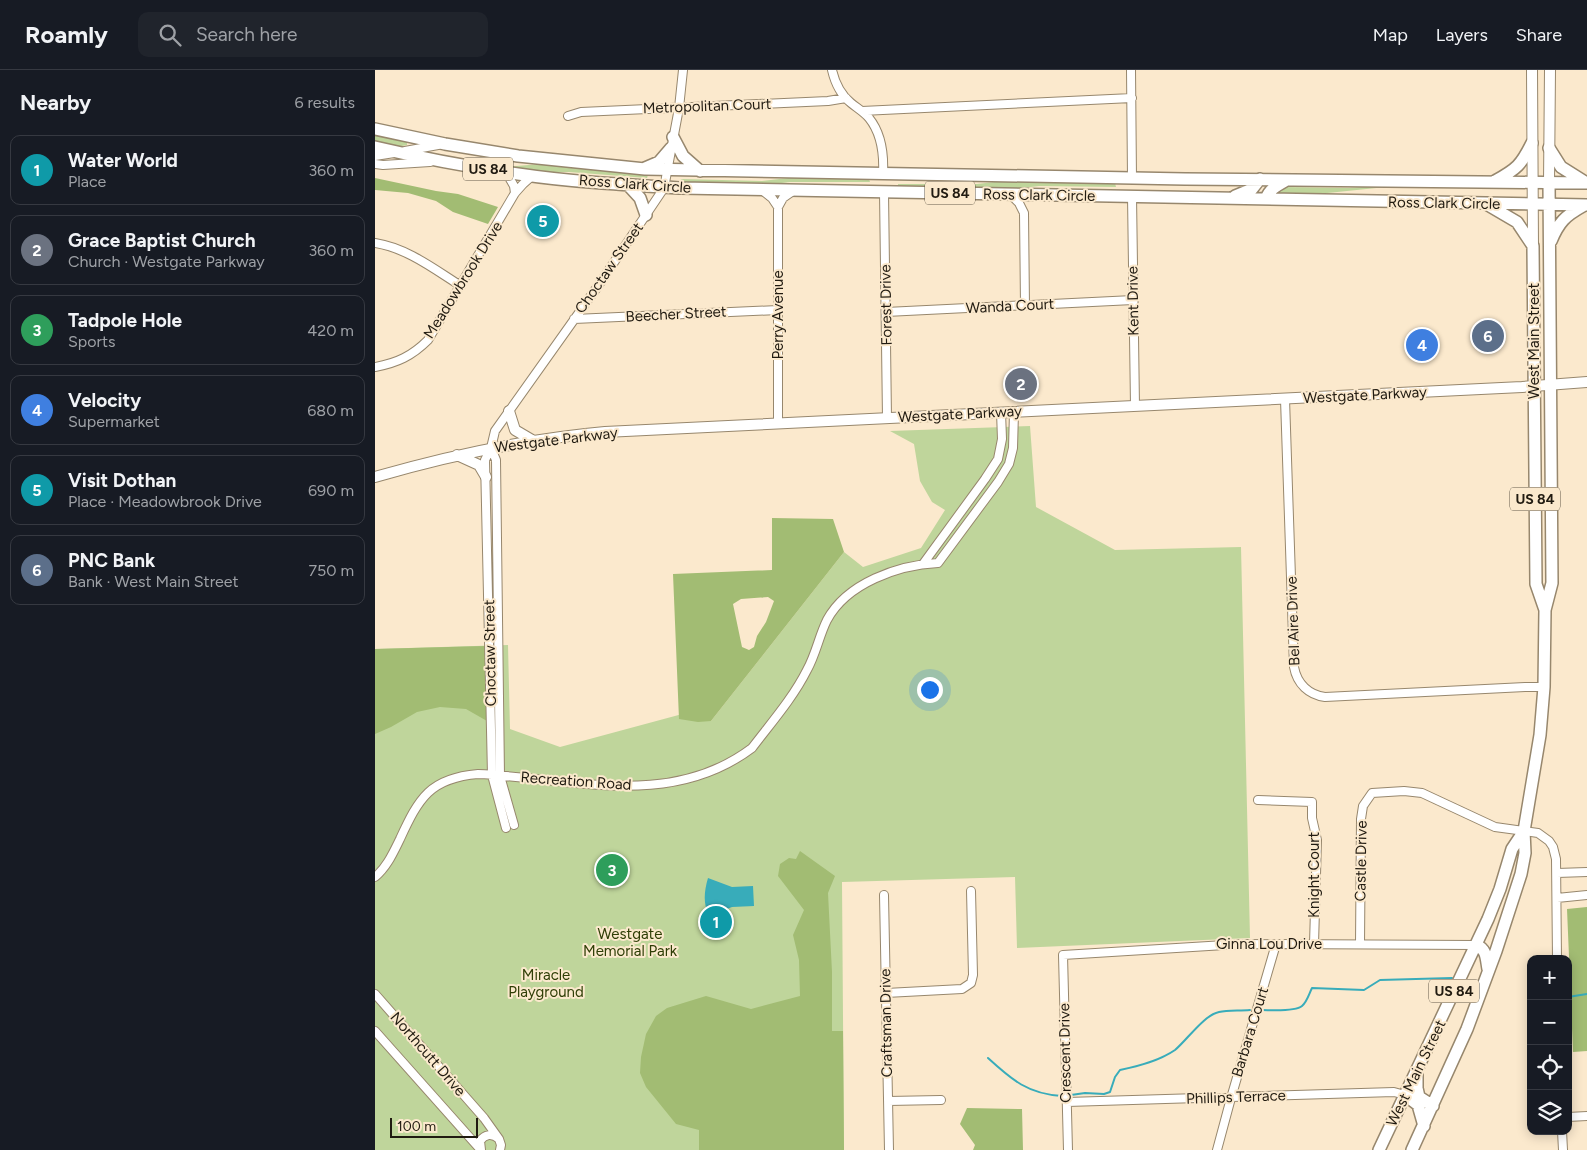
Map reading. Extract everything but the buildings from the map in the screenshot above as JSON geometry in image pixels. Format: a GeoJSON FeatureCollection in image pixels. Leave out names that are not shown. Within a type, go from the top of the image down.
{"type":"FeatureCollection","features":[{"type":"Feature","properties":{"kind":"highway","name":"Ross Clark Circle"},"geometry":{"type":"LineString","coordinates":[[375,129],[445,144],[541,159],[667,170],[1587,183]]}},
{"type":"Feature","properties":{"kind":"highway"},"geometry":{"type":"LineString","coordinates":[[645,169],[659,162],[672,142],[683,156],[700,171]]}},
{"type":"Feature","properties":{"kind":"highway"},"geometry":{"type":"LineString","coordinates":[[1493,182],[1516,169],[1533,143]]}},
{"type":"Feature","properties":{"kind":"highway","name":"Ross Clark Circle"},"geometry":{"type":"LineString","coordinates":[[375,147],[445,162],[531,176],[664,188],[1586,205]]}},
{"type":"Feature","properties":{"kind":"highway"},"geometry":{"type":"LineString","coordinates":[[1549,148],[1561,167],[1587,183]]}},
{"type":"Feature","properties":{"kind":"highway"},"geometry":{"type":"LineString","coordinates":[[859,192],[879,180],[883,174]]}},
{"type":"Feature","properties":{"kind":"highway"},"geometry":{"type":"LineString","coordinates":[[884,192],[906,174]]}},
{"type":"Feature","properties":{"kind":"highway"},"geometry":{"type":"LineString","coordinates":[[1107,196],[1123,187],[1132,178]]}},
{"type":"Feature","properties":{"kind":"highway"},"geometry":{"type":"LineString","coordinates":[[1133,196],[1154,178]]}},
{"type":"Feature","properties":{"kind":"highway"},"geometry":{"type":"LineString","coordinates":[[1229,198],[1252,189],[1260,179]]}},
{"type":"Feature","properties":{"kind":"highway"},"geometry":{"type":"LineString","coordinates":[[1266,200],[1267,193],[1289,179]]}},
{"type":"Feature","properties":{"kind":"highway","name":"West Main Street"},"geometry":{"type":"LineString","coordinates":[[1412,1150],[1467,1029],[1489,971],[1521,874],[1525,853],[1524,831],[1540,735],[1544,687],[1545,610],[1552,583],[1549,183]]}},
{"type":"Feature","properties":{"kind":"highway"},"geometry":{"type":"LineString","coordinates":[[628,185],[640,198],[646,215]]}},
{"type":"Feature","properties":{"kind":"highway","name":"US 84"},"geometry":{"type":"LineString","coordinates":[[1484,204],[1510,216],[1517,222],[1533,246]]}},
{"type":"Feature","properties":{"kind":"highway"},"geometry":{"type":"LineString","coordinates":[[1549,245],[1558,226],[1565,217],[1586,205]]}},
{"type":"Feature","properties":{"kind":"highway","name":"West Main Street"},"geometry":{"type":"LineString","coordinates":[[1533,246],[1537,584],[1545,610]]}},
{"type":"Feature","properties":{"kind":"highway","name":"West Main Street"},"geometry":{"type":"LineString","coordinates":[[1379,1150],[1501,889],[1512,849],[1524,831]]}},
{"type":"Feature","properties":{"kind":"highway"},"geometry":{"type":"LineString","coordinates":[[1476,945],[1482,947],[1489,971]]}},
{"type":"Feature","properties":{"kind":"highway"},"geometry":{"type":"LineString","coordinates":[[1469,959],[1479,956],[1486,958]]}},
{"type":"Feature","properties":{"kind":"highway"},"geometry":{"type":"LineString","coordinates":[[1417,1070],[1419,1096],[1433,1106]]}},
{"type":"Feature","properties":{"kind":"highway"},"geometry":{"type":"LineString","coordinates":[[1405,1095],[1420,1109],[1423,1126]]}},
{"type":"Feature","properties":{"kind":"main road","name":"West Main Street"},"geometry":{"type":"LineString","coordinates":[[1532,70],[1533,246]]}},
{"type":"Feature","properties":{"kind":"main road","name":"West Main Street"},"geometry":{"type":"LineString","coordinates":[[1549,183],[1550,70]]}},
{"type":"Feature","properties":{"kind":"main road","name":"Westgate Parkway"},"geometry":{"type":"LineString","coordinates":[[375,477],[457,455],[532,440],[614,432],[1587,382]]}},
{"type":"Feature","properties":{"kind":"main road"},"geometry":{"type":"LineString","coordinates":[[509,411],[515,430],[532,440]]}},
{"type":"Feature","properties":{"kind":"main road"},"geometry":{"type":"LineString","coordinates":[[457,455],[479,465],[486,477]]}},
{"type":"Feature","properties":{"kind":"street","name":"Choctaw Street"},"geometry":{"type":"LineString","coordinates":[[510,826],[496,775],[485,460],[491,448],[495,431],[664,188],[679,108],[683,70]]}},
{"type":"Feature","properties":{"kind":"street"},"geometry":{"type":"LineString","coordinates":[[831,70],[836,83],[846,98],[862,111],[874,125],[880,140],[884,159],[883,174]]}},
{"type":"Feature","properties":{"kind":"street"},"geometry":{"type":"LineString","coordinates":[[1131,70],[1132,178]]}},
{"type":"Feature","properties":{"kind":"street","name":"Metropolitan Court"},"geometry":{"type":"LineString","coordinates":[[568,116],[581,112],[829,101],[846,98]]}},
{"type":"Feature","properties":{"kind":"street"},"geometry":{"type":"LineString","coordinates":[[862,111],[1132,98]]}},
{"type":"Feature","properties":{"kind":"street"},"geometry":{"type":"LineString","coordinates":[[375,156],[445,144]]}},
{"type":"Feature","properties":{"kind":"street"},"geometry":{"type":"LineString","coordinates":[[375,164],[445,162]]}},
{"type":"Feature","properties":{"kind":"street"},"geometry":{"type":"LineString","coordinates":[[506,172],[514,186],[515,193]]}},
{"type":"Feature","properties":{"kind":"street","name":"Meadowbrook Drive"},"geometry":{"type":"LineString","coordinates":[[375,367],[401,360],[421,347],[435,329],[515,193],[531,176]]}},
{"type":"Feature","properties":{"kind":"street"},"geometry":{"type":"LineString","coordinates":[[763,190],[778,207],[783,198],[793,191]]}},
{"type":"Feature","properties":{"kind":"street","name":"Forest Drive"},"geometry":{"type":"LineString","coordinates":[[884,192],[887,418]]}},
{"type":"Feature","properties":{"kind":"street"},"geometry":{"type":"LineString","coordinates":[[1010,194],[1019,203],[1024,213]]}},
{"type":"Feature","properties":{"kind":"street"},"geometry":{"type":"LineString","coordinates":[[1025,306],[1024,213],[1029,202],[1037,195]]}},
{"type":"Feature","properties":{"kind":"street","name":"Kent Drive"},"geometry":{"type":"LineString","coordinates":[[1133,196],[1135,406]]}},
{"type":"Feature","properties":{"kind":"street","name":"Perry Avenue"},"geometry":{"type":"LineString","coordinates":[[778,207],[779,423]]}},
{"type":"Feature","properties":{"kind":"street"},"geometry":{"type":"LineString","coordinates":[[375,243],[392,247],[415,257],[461,286]]}},
{"type":"Feature","properties":{"kind":"street","name":"Wanda Court"},"geometry":{"type":"LineString","coordinates":[[886,312],[1133,300]]}},
{"type":"Feature","properties":{"kind":"street","name":"Beecher Street"},"geometry":{"type":"LineString","coordinates":[[574,319],[778,310]]}},
{"type":"Feature","properties":{"kind":"street","name":"Bel Aire Drive"},"geometry":{"type":"LineString","coordinates":[[1285,399],[1294,667],[1296,676],[1301,684],[1312,693],[1325,696],[1544,687]]}},
{"type":"Feature","properties":{"kind":"street"},"geometry":{"type":"LineString","coordinates":[[923,564],[998,459],[1002,440],[1001,412]]}},
{"type":"Feature","properties":{"kind":"street","name":"Recreation Road"},"geometry":{"type":"LineString","coordinates":[[375,877],[388,862],[415,809],[432,788],[445,781],[461,776],[496,775],[617,787],[660,783],[709,772],[727,764],[752,748],[807,671],[824,628],[839,603],[858,588],[875,579],[923,564],[939,563],[1009,464],[1013,448],[1014,412]]}},
{"type":"Feature","properties":{"kind":"street","name":"Choctaw Street"},"geometry":{"type":"LineString","coordinates":[[491,448],[496,460],[496,775]]}},
{"type":"Feature","properties":{"kind":"street","name":"Castle Drive"},"geometry":{"type":"LineString","coordinates":[[1359,944],[1361,819],[1363,806],[1366,799],[1372,793],[1404,791],[1422,793],[1495,827],[1524,831]]}},
{"type":"Feature","properties":{"kind":"street","name":"Knight Court"},"geometry":{"type":"LineString","coordinates":[[1258,800],[1312,802],[1312,818],[1317,840],[1314,944]]}},
{"type":"Feature","properties":{"kind":"street"},"geometry":{"type":"LineString","coordinates":[[1524,831],[1538,833],[1549,841],[1555,852],[1557,873],[1557,955]]}},
{"type":"Feature","properties":{"kind":"street"},"geometry":{"type":"LineString","coordinates":[[1557,873],[1587,872]]}},
{"type":"Feature","properties":{"kind":"street"},"geometry":{"type":"LineString","coordinates":[[886,993],[962,990],[969,985],[973,975],[971,891]]}},
{"type":"Feature","properties":{"kind":"street","name":"Craftsman Drive"},"geometry":{"type":"LineString","coordinates":[[884,895],[889,1150]]}},
{"type":"Feature","properties":{"kind":"street"},"geometry":{"type":"LineString","coordinates":[[1557,898],[1587,895]]}},
{"type":"Feature","properties":{"kind":"street","name":"Barbara Court"},"geometry":{"type":"LineString","coordinates":[[1217,1150],[1276,944]]}},
{"type":"Feature","properties":{"kind":"street","name":"Ginna Lou Drive"},"geometry":{"type":"LineString","coordinates":[[1063,955],[1207,945],[1476,945]]}},
{"type":"Feature","properties":{"kind":"street","name":"Crescent Drive"},"geometry":{"type":"LineString","coordinates":[[1063,955],[1068,1150]]}},
{"type":"Feature","properties":{"kind":"street","name":"Northcutt Drive"},"geometry":{"type":"LineString","coordinates":[[375,994],[484,1118],[502,1145]]}},
{"type":"Feature","properties":{"kind":"street","name":"Northcutt Drive"},"geometry":{"type":"LineString","coordinates":[[375,1031],[480,1149]]}},
{"type":"Feature","properties":{"kind":"street","name":"Phillips Terrace"},"geometry":{"type":"LineString","coordinates":[[1067,1102],[1394,1092],[1405,1095]]}},
{"type":"Feature","properties":{"kind":"street"},"geometry":{"type":"LineString","coordinates":[[888,1101],[941,1100]]}},
{"type":"Feature","properties":{"kind":"street"},"geometry":{"type":"LineString","coordinates":[[1572,1117],[1587,1116]]}},
{"type":"Feature","properties":{"kind":"street"},"geometry":{"type":"LineString","coordinates":[[480,1149],[481,1142],[485,1136],[493,1135],[502,1145]]}},
{"type":"Feature","properties":{"kind":"street"},"geometry":{"type":"LineString","coordinates":[[1562,1135],[1563,1150]]}},
{"type":"Feature","properties":{"kind":"green space"},"geometry":{"type":"Polygon","coordinates":[[[375,134],[407,142],[407,145],[397,147],[375,142],[375,134]]]}},
{"type":"Feature","properties":{"kind":"green space"},"geometry":{"type":"Polygon","coordinates":[[[540,164],[648,175],[647,178],[569,172],[541,172],[505,167],[540,164]]]}},
{"type":"Feature","properties":{"kind":"green space"},"geometry":{"type":"Polygon","coordinates":[[[375,178],[458,194],[498,207],[488,224],[453,212],[436,201],[408,193],[375,190],[375,178]]]}},
{"type":"Feature","properties":{"kind":"green space"},"geometry":{"type":"Polygon","coordinates":[[[788,178],[869,179],[870,182],[790,182],[764,185],[680,182],[681,179],[762,181],[788,178]]]}},
{"type":"Feature","properties":{"kind":"green space"},"geometry":{"type":"Polygon","coordinates":[[[1003,181],[1115,183],[1116,187],[1039,186],[1014,189],[898,187],[898,184],[977,184],[1003,181]]]}},
{"type":"Feature","properties":{"kind":"green space"},"geometry":{"type":"Polygon","coordinates":[[[1284,187],[1349,188],[1386,187],[1308,195],[1275,195],[1276,190],[1284,187]]]}},
{"type":"Feature","properties":{"kind":"green space","name":"Westgate Memorial Park"},"geometry":{"type":"Polygon","coordinates":[[[1030,426],[1036,507],[1115,550],[1241,547],[1250,938],[1017,948],[1015,877],[842,882],[844,1150],[375,1150],[375,649],[508,645],[510,729],[560,747],[686,713],[711,721],[844,552],[863,567],[921,548],[945,510],[932,502],[920,481],[914,444],[890,431],[1030,426]]]}},
{"type":"Feature","properties":{"kind":"green space"},"geometry":{"type":"Polygon","coordinates":[[[772,518],[833,519],[844,552],[711,721],[698,722],[679,719],[673,574],[772,570],[772,518]],[[768,597],[741,599],[733,604],[742,647],[749,650],[754,647],[757,636],[766,622],[774,601],[768,597]]]}},
{"type":"Feature","properties":{"kind":"green space"},"geometry":{"type":"Polygon","coordinates":[[[485,646],[487,721],[466,709],[440,707],[417,712],[375,734],[375,649],[485,646]]]}},
{"type":"Feature","properties":{"kind":"green space"},"geometry":{"type":"Polygon","coordinates":[[[800,851],[835,876],[828,893],[832,972],[832,1031],[843,1031],[844,1150],[699,1150],[699,1130],[676,1124],[646,1087],[640,1073],[646,1034],[656,1016],[667,1008],[706,996],[751,1009],[800,996],[799,960],[793,935],[804,910],[778,876],[780,864],[789,858],[796,859],[800,851]]]}},
{"type":"Feature","properties":{"kind":"green space"},"geometry":{"type":"Polygon","coordinates":[[[1587,907],[1587,1051],[1573,1052],[1572,955],[1569,955],[1567,909],[1587,907]]]}},
{"type":"Feature","properties":{"kind":"green space"},"geometry":{"type":"Polygon","coordinates":[[[967,1108],[1022,1109],[1023,1150],[973,1150],[975,1145],[960,1124],[967,1108]]]}},
{"type":"Feature","properties":{"kind":"water"},"geometry":{"type":"Polygon","coordinates":[[[616,865],[621,868],[622,872],[619,876],[606,876],[604,874],[605,868],[616,865]]]}},
{"type":"Feature","properties":{"kind":"water"},"geometry":{"type":"Polygon","coordinates":[[[708,878],[732,887],[753,886],[754,906],[732,907],[709,916],[705,897],[708,878]]]}},
{"type":"Feature","properties":{"kind":"waterway"},"geometry":{"type":"LineString","coordinates":[[1262,1010],[1299,1008],[1305,1002],[1312,988],[1364,990],[1380,980],[1452,978]]}},
{"type":"Feature","properties":{"kind":"waterway"},"geometry":{"type":"LineString","coordinates":[[1572,996],[1587,994]]}},
{"type":"Feature","properties":{"kind":"waterway"},"geometry":{"type":"LineString","coordinates":[[1071,1095],[1085,1093],[1104,1094],[1110,1092],[1115,1077],[1120,1070],[1149,1063],[1169,1054],[1213,1014],[1222,1011],[1250,1010]]}},
{"type":"Feature","properties":{"kind":"waterway"},"geometry":{"type":"LineString","coordinates":[[988,1058],[1013,1079],[1030,1089],[1050,1095],[1062,1096]]}},
{"type":"Feature","properties":{"kind":"place","name":"Visit Dothan"},"geometry":{"type":"Point","coordinates":[543,221]}},
{"type":"Feature","properties":{"kind":"place","name":"PNC Bank"},"geometry":{"type":"Point","coordinates":[1488,336]}},
{"type":"Feature","properties":{"kind":"place","name":"Velocity"},"geometry":{"type":"Point","coordinates":[1422,345]}},
{"type":"Feature","properties":{"kind":"place","name":"Grace Baptist Church"},"geometry":{"type":"Point","coordinates":[1021,384]}},
{"type":"Feature","properties":{"kind":"place","name":"Tadpole Hole"},"geometry":{"type":"Point","coordinates":[612,870]}},
{"type":"Feature","properties":{"kind":"place","name":"Water World"},"geometry":{"type":"Point","coordinates":[716,922]}},
{"type":"Feature","properties":{"kind":"park label","name":"Miracle Playground"},"geometry":{"type":"Point","coordinates":[546,984]}}]}
